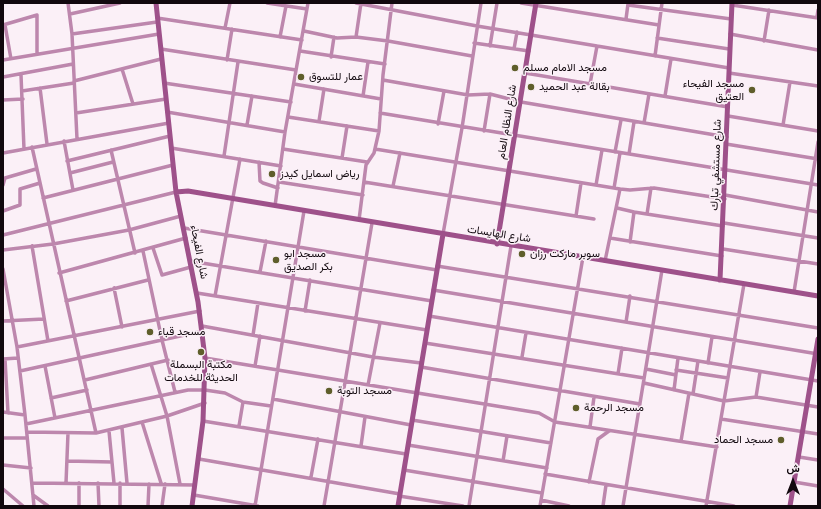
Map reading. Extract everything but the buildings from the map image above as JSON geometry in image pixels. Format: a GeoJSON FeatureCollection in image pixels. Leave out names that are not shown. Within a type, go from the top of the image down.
{"type":"FeatureCollection","features":[{"type":"Feature","properties":{"kind":"street"},"geometry":{"type":"LineString","coordinates":[[68,3],[72,34],[77,139]]}},
{"type":"Feature","properties":{"kind":"street"},"geometry":{"type":"LineString","coordinates":[[70,14],[120,3]]}},
{"type":"Feature","properties":{"kind":"street","name":"شارع الفيحاء"},"geometry":{"type":"LineString","coordinates":[[156,3],[176,192],[197,293],[206,358],[205,403],[192,506]]}},
{"type":"Feature","properties":{"kind":"street"},"geometry":{"type":"LineString","coordinates":[[225,28],[230,3]]}},
{"type":"Feature","properties":{"kind":"street"},"geometry":{"type":"LineString","coordinates":[[267,3],[307,9]]}},
{"type":"Feature","properties":{"kind":"street"},"geometry":{"type":"LineString","coordinates":[[275,206],[285,132],[308,3]]}},
{"type":"Feature","properties":{"kind":"street"},"geometry":{"type":"LineString","coordinates":[[356,3],[477,26],[655,56],[729,71],[818,86]]}},
{"type":"Feature","properties":{"kind":"street"},"geometry":{"type":"LineString","coordinates":[[356,37],[361,3]]}},
{"type":"Feature","properties":{"kind":"street"},"geometry":{"type":"LineString","coordinates":[[359,220],[367,162],[375,149],[378,131],[392,3]]}},
{"type":"Feature","properties":{"kind":"street"},"geometry":{"type":"LineString","coordinates":[[398,506],[449,195],[468,95],[472,56],[481,3]]}},
{"type":"Feature","properties":{"kind":"street"},"geometry":{"type":"LineString","coordinates":[[490,46],[498,3]]}},
{"type":"Feature","properties":{"kind":"street"},"geometry":{"type":"LineString","coordinates":[[521,3],[535,4],[659,25]]}},
{"type":"Feature","properties":{"kind":"street"},"geometry":{"type":"LineString","coordinates":[[655,56],[662,3]]}},
{"type":"Feature","properties":{"kind":"street","name":"شارع النظام العام"},"geometry":{"type":"LineString","coordinates":[[497,244],[521,102],[535,4]]}},
{"type":"Feature","properties":{"kind":"street"},"geometry":{"type":"LineString","coordinates":[[626,19],[628,4],[731,20]]}},
{"type":"Feature","properties":{"kind":"street"},"geometry":{"type":"LineString","coordinates":[[732,4],[817,17],[818,10]]}},
{"type":"Feature","properties":{"kind":"street","name":"شارع مستشفي تبارك"},"geometry":{"type":"LineString","coordinates":[[720,280],[723,249],[732,4]]}},
{"type":"Feature","properties":{"kind":"street"},"geometry":{"type":"LineString","coordinates":[[280,37],[286,6]]}},
{"type":"Feature","properties":{"kind":"street"},"geometry":{"type":"LineString","coordinates":[[764,41],[769,10]]}},
{"type":"Feature","properties":{"kind":"street"},"geometry":{"type":"LineString","coordinates":[[11,59],[4,25],[37,15],[37,54]]}},
{"type":"Feature","properties":{"kind":"street"},"geometry":{"type":"LineString","coordinates":[[72,34],[157,20],[225,28],[302,40]]}},
{"type":"Feature","properties":{"kind":"street"},"geometry":{"type":"LineString","coordinates":[[226,60],[232,29]]}},
{"type":"Feature","properties":{"kind":"street"},"geometry":{"type":"LineString","coordinates":[[304,31],[334,37],[356,37],[388,41],[472,56]]}},
{"type":"Feature","properties":{"kind":"street"},"geometry":{"type":"LineString","coordinates":[[514,49],[517,32]]}},
{"type":"Feature","properties":{"kind":"street"},"geometry":{"type":"LineString","coordinates":[[3,60],[73,50],[159,34]]}},
{"type":"Feature","properties":{"kind":"street"},"geometry":{"type":"LineString","coordinates":[[730,34],[818,50]]}},
{"type":"Feature","properties":{"kind":"street"},"geometry":{"type":"LineString","coordinates":[[331,57],[334,37]]}},
{"type":"Feature","properties":{"kind":"street"},"geometry":{"type":"LineString","coordinates":[[657,38],[730,49]]}},
{"type":"Feature","properties":{"kind":"street"},"geometry":{"type":"LineString","coordinates":[[474,43],[529,51]]}},
{"type":"Feature","properties":{"kind":"street"},"geometry":{"type":"LineString","coordinates":[[590,84],[597,46]]}},
{"type":"Feature","properties":{"kind":"street"},"geometry":{"type":"LineString","coordinates":[[160,49],[296,70]]}},
{"type":"Feature","properties":{"kind":"street"},"geometry":{"type":"LineString","coordinates":[[300,51],[331,57],[385,64]]}},
{"type":"Feature","properties":{"kind":"street"},"geometry":{"type":"LineString","coordinates":[[22,91],[74,82],[161,59]]}},
{"type":"Feature","properties":{"kind":"street"},"geometry":{"type":"LineString","coordinates":[[665,96],[671,59]]}},
{"type":"Feature","properties":{"kind":"street"},"geometry":{"type":"LineString","coordinates":[[224,156],[238,62]]}},
{"type":"Feature","properties":{"kind":"street"},"geometry":{"type":"LineString","coordinates":[[363,96],[368,62]]}},
{"type":"Feature","properties":{"kind":"street"},"geometry":{"type":"LineString","coordinates":[[3,77],[21,75],[73,64]]}},
{"type":"Feature","properties":{"kind":"street"},"geometry":{"type":"LineString","coordinates":[[122,69],[133,104]]}},
{"type":"Feature","properties":{"kind":"street"},"geometry":{"type":"LineString","coordinates":[[525,73],[728,107]]}},
{"type":"Feature","properties":{"kind":"street"},"geometry":{"type":"LineString","coordinates":[[21,75],[24,149]]}},
{"type":"Feature","properties":{"kind":"street"},"geometry":{"type":"LineString","coordinates":[[383,80],[468,95],[490,94],[521,102],[727,137]]}},
{"type":"Feature","properties":{"kind":"street"},"geometry":{"type":"LineString","coordinates":[[783,125],[790,82]]}},
{"type":"Feature","properties":{"kind":"street"},"geometry":{"type":"LineString","coordinates":[[164,83],[291,102]]}},
{"type":"Feature","properties":{"kind":"street"},"geometry":{"type":"LineString","coordinates":[[294,84],[381,99]]}},
{"type":"Feature","properties":{"kind":"street"},"geometry":{"type":"LineString","coordinates":[[40,88],[46,144]]}},
{"type":"Feature","properties":{"kind":"street"},"geometry":{"type":"LineString","coordinates":[[319,121],[324,89]]}},
{"type":"Feature","properties":{"kind":"street"},"geometry":{"type":"LineString","coordinates":[[438,124],[444,91]]}},
{"type":"Feature","properties":{"kind":"street"},"geometry":{"type":"LineString","coordinates":[[484,131],[490,94]]}},
{"type":"Feature","properties":{"kind":"street"},"geometry":{"type":"LineString","coordinates":[[644,123],[649,94]]}},
{"type":"Feature","properties":{"kind":"street"},"geometry":{"type":"LineString","coordinates":[[247,126],[252,96]]}},
{"type":"Feature","properties":{"kind":"street"},"geometry":{"type":"LineString","coordinates":[[3,100],[22,99]]}},
{"type":"Feature","properties":{"kind":"street"},"geometry":{"type":"LineString","coordinates":[[76,113],[166,99]]}},
{"type":"Feature","properties":{"kind":"street"},"geometry":{"type":"LineString","coordinates":[[167,112],[285,132]]}},
{"type":"Feature","properties":{"kind":"street"},"geometry":{"type":"LineString","coordinates":[[380,113],[462,128],[818,185]]}},
{"type":"Feature","properties":{"kind":"street"},"geometry":{"type":"LineString","coordinates":[[728,116],[818,131]]}},
{"type":"Feature","properties":{"kind":"street"},"geometry":{"type":"LineString","coordinates":[[288,117],[378,131]]}},
{"type":"Feature","properties":{"kind":"street"},"geometry":{"type":"LineString","coordinates":[[615,152],[621,120]]}},
{"type":"Feature","properties":{"kind":"street"},"geometry":{"type":"LineString","coordinates":[[629,154],[634,122]]}},
{"type":"Feature","properties":{"kind":"street"},"geometry":{"type":"LineString","coordinates":[[3,153],[46,144],[169,123]]}},
{"type":"Feature","properties":{"kind":"street"},"geometry":{"type":"LineString","coordinates":[[342,158],[347,126]]}},
{"type":"Feature","properties":{"kind":"street"},"geometry":{"type":"LineString","coordinates":[[68,161],[170,136]]}},
{"type":"Feature","properties":{"kind":"street"},"geometry":{"type":"LineString","coordinates":[[64,141],[73,190]]}},
{"type":"Feature","properties":{"kind":"street"},"geometry":{"type":"LineString","coordinates":[[794,292],[811,184],[817,159],[818,142]]}},
{"type":"Feature","properties":{"kind":"street"},"geometry":{"type":"LineString","coordinates":[[726,144],[817,159]]}},
{"type":"Feature","properties":{"kind":"street"},"geometry":{"type":"LineString","coordinates":[[32,147],[96,433]]}},
{"type":"Feature","properties":{"kind":"street"},"geometry":{"type":"LineString","coordinates":[[171,148],[281,166]]}},
{"type":"Feature","properties":{"kind":"street"},"geometry":{"type":"LineString","coordinates":[[283,149],[367,162]]}},
{"type":"Feature","properties":{"kind":"street"},"geometry":{"type":"LineString","coordinates":[[375,149],[620,189],[630,190],[651,188],[725,197],[818,212]]}},
{"type":"Feature","properties":{"kind":"street"},"geometry":{"type":"LineString","coordinates":[[111,150],[135,253]]}},
{"type":"Feature","properties":{"kind":"street"},"geometry":{"type":"LineString","coordinates":[[596,185],[602,150]]}},
{"type":"Feature","properties":{"kind":"street"},"geometry":{"type":"LineString","coordinates":[[393,186],[400,153]]}},
{"type":"Feature","properties":{"kind":"street"},"geometry":{"type":"LineString","coordinates":[[614,188],[620,153]]}},
{"type":"Feature","properties":{"kind":"street"},"geometry":{"type":"LineString","coordinates":[[216,296],[240,159]]}},
{"type":"Feature","properties":{"kind":"street"},"geometry":{"type":"LineString","coordinates":[[70,174],[113,162]]}},
{"type":"Feature","properties":{"kind":"street"},"geometry":{"type":"LineString","coordinates":[[259,162],[260,180],[278,188]]}},
{"type":"Feature","properties":{"kind":"street"},"geometry":{"type":"LineString","coordinates":[[43,198],[173,165]]}},
{"type":"Feature","properties":{"kind":"street"},"geometry":{"type":"LineString","coordinates":[[3,186],[5,178],[36,169]]}},
{"type":"Feature","properties":{"kind":"street"},"geometry":{"type":"LineString","coordinates":[[279,182],[362,196]]}},
{"type":"Feature","properties":{"kind":"street"},"geometry":{"type":"LineString","coordinates":[[364,182],[594,219]]}},
{"type":"Feature","properties":{"kind":"street"},"geometry":{"type":"LineString","coordinates":[[576,216],[581,183]]}},
{"type":"Feature","properties":{"kind":"street"},"geometry":{"type":"LineString","coordinates":[[3,211],[20,205],[20,189],[40,184]]}},
{"type":"Feature","properties":{"kind":"street"},"geometry":{"type":"LineString","coordinates":[[647,214],[651,188]]}},
{"type":"Feature","properties":{"kind":"street"},"geometry":{"type":"LineString","coordinates":[[605,261],[620,189]]}},
{"type":"Feature","properties":{"kind":"street","name":"شارع الهايسات"},"geometry":{"type":"LineString","coordinates":[[176,192],[188,191],[497,244],[818,296]]}},
{"type":"Feature","properties":{"kind":"street"},"geometry":{"type":"LineString","coordinates":[[3,235],[176,192]]}},
{"type":"Feature","properties":{"kind":"street"},"geometry":{"type":"LineString","coordinates":[[616,208],[647,214],[818,238]]}},
{"type":"Feature","properties":{"kind":"street"},"geometry":{"type":"LineString","coordinates":[[194,494],[256,506],[271,406],[304,211]]}},
{"type":"Feature","properties":{"kind":"street"},"geometry":{"type":"LineString","coordinates":[[630,242],[634,212]]}},
{"type":"Feature","properties":{"kind":"street"},"geometry":{"type":"LineString","coordinates":[[3,250],[53,244],[129,230],[181,216]]}},
{"type":"Feature","properties":{"kind":"street"},"geometry":{"type":"LineString","coordinates":[[324,506],[372,222]]}},
{"type":"Feature","properties":{"kind":"street"},"geometry":{"type":"LineString","coordinates":[[184,228],[366,258],[630,296],[818,328]]}},
{"type":"Feature","properties":{"kind":"street"},"geometry":{"type":"LineString","coordinates":[[59,273],[186,238]]}},
{"type":"Feature","properties":{"kind":"street"},"geometry":{"type":"LineString","coordinates":[[610,238],[722,256]]}},
{"type":"Feature","properties":{"kind":"street"},"geometry":{"type":"LineString","coordinates":[[260,272],[266,241]]}},
{"type":"Feature","properties":{"kind":"street"},"geometry":{"type":"LineString","coordinates":[[32,246],[48,341]]}},
{"type":"Feature","properties":{"kind":"street"},"geometry":{"type":"LineString","coordinates":[[469,506],[511,246]]}},
{"type":"Feature","properties":{"kind":"street"},"geometry":{"type":"LineString","coordinates":[[153,248],[162,275],[191,264],[221,266],[432,301]]}},
{"type":"Feature","properties":{"kind":"street"},"geometry":{"type":"LineString","coordinates":[[723,249],[818,264],[818,259]]}},
{"type":"Feature","properties":{"kind":"street"},"geometry":{"type":"LineString","coordinates":[[143,250],[148,280],[175,392]]}},
{"type":"Feature","properties":{"kind":"street"},"geometry":{"type":"LineString","coordinates":[[540,506],[583,257]]}},
{"type":"Feature","properties":{"kind":"street"},"geometry":{"type":"LineString","coordinates":[[3,269],[17,347],[28,438],[34,506]]}},
{"type":"Feature","properties":{"kind":"street"},"geometry":{"type":"LineString","coordinates":[[624,506],[662,270]]}},
{"type":"Feature","properties":{"kind":"street"},"geometry":{"type":"LineString","coordinates":[[66,301],[148,280]]}},
{"type":"Feature","properties":{"kind":"street"},"geometry":{"type":"LineString","coordinates":[[305,311],[310,280]]}},
{"type":"Feature","properties":{"kind":"street"},"geometry":{"type":"LineString","coordinates":[[707,504],[744,284]]}},
{"type":"Feature","properties":{"kind":"street"},"geometry":{"type":"LineString","coordinates":[[114,288],[122,327]]}},
{"type":"Feature","properties":{"kind":"street"},"geometry":{"type":"LineString","coordinates":[[433,290],[817,354]]}},
{"type":"Feature","properties":{"kind":"street"},"geometry":{"type":"LineString","coordinates":[[197,293],[427,330]]}},
{"type":"Feature","properties":{"kind":"street"},"geometry":{"type":"LineString","coordinates":[[626,322],[630,296]]}},
{"type":"Feature","properties":{"kind":"street"},"geometry":{"type":"LineString","coordinates":[[253,335],[258,303]]}},
{"type":"Feature","properties":{"kind":"street"},"geometry":{"type":"LineString","coordinates":[[17,347],[200,311]]}},
{"type":"Feature","properties":{"kind":"street"},"geometry":{"type":"LineString","coordinates":[[429,316],[818,381]]}},
{"type":"Feature","properties":{"kind":"street"},"geometry":{"type":"LineString","coordinates":[[3,321],[12,322],[44,319]]}},
{"type":"Feature","properties":{"kind":"street"},"geometry":{"type":"LineString","coordinates":[[368,385],[380,323]]}},
{"type":"Feature","properties":{"kind":"street"},"geometry":{"type":"LineString","coordinates":[[20,371],[80,359],[203,329],[260,336],[421,365],[490,380],[640,404]]}},
{"type":"Feature","properties":{"kind":"street"},"geometry":{"type":"LineString","coordinates":[[522,357],[526,332]]}},
{"type":"Feature","properties":{"kind":"street"},"geometry":{"type":"LineString","coordinates":[[255,366],[260,336]]}},
{"type":"Feature","properties":{"kind":"street"},"geometry":{"type":"LineString","coordinates":[[708,363],[712,337]]}},
{"type":"Feature","properties":{"kind":"street"},"geometry":{"type":"LineString","coordinates":[[790,506],[817,354],[818,339]]}},
{"type":"Feature","properties":{"kind":"street"},"geometry":{"type":"LineString","coordinates":[[425,342],[644,378]]}},
{"type":"Feature","properties":{"kind":"street"},"geometry":{"type":"LineString","coordinates":[[618,374],[622,348]]}},
{"type":"Feature","properties":{"kind":"street"},"geometry":{"type":"LineString","coordinates":[[18,358],[4,359],[5,413],[25,415]]}},
{"type":"Feature","properties":{"kind":"street"},"geometry":{"type":"LineString","coordinates":[[206,358],[539,413],[555,422],[717,447]]}},
{"type":"Feature","properties":{"kind":"street"},"geometry":{"type":"LineString","coordinates":[[674,390],[678,358]]}},
{"type":"Feature","properties":{"kind":"street"},"geometry":{"type":"LineString","coordinates":[[85,380],[168,360]]}},
{"type":"Feature","properties":{"kind":"street"},"geometry":{"type":"LineString","coordinates":[[681,441],[698,361]]}},
{"type":"Feature","properties":{"kind":"street"},"geometry":{"type":"LineString","coordinates":[[151,364],[167,416],[180,484]]}},
{"type":"Feature","properties":{"kind":"street"},"geometry":{"type":"LineString","coordinates":[[45,366],[55,418]]}},
{"type":"Feature","properties":{"kind":"street"},"geometry":{"type":"LineString","coordinates":[[646,369],[696,373],[728,378]]}},
{"type":"Feature","properties":{"kind":"street"},"geometry":{"type":"LineString","coordinates":[[756,397],[760,372]]}},
{"type":"Feature","properties":{"kind":"street"},"geometry":{"type":"LineString","coordinates":[[644,383],[724,401],[756,397],[818,406]]}},
{"type":"Feature","properties":{"kind":"street"},"geometry":{"type":"LineString","coordinates":[[51,398],[87,390]]}},
{"type":"Feature","properties":{"kind":"street"},"geometry":{"type":"LineString","coordinates":[[26,424],[175,392],[206,390],[225,393],[243,402],[271,406]]}},
{"type":"Feature","properties":{"kind":"street"},"geometry":{"type":"LineString","coordinates":[[590,427],[594,396]]}},
{"type":"Feature","properties":{"kind":"street"},"geometry":{"type":"LineString","coordinates":[[273,398],[340,410],[365,417],[481,431],[551,443]]}},
{"type":"Feature","properties":{"kind":"street"},"geometry":{"type":"LineString","coordinates":[[239,426],[243,402]]}},
{"type":"Feature","properties":{"kind":"street"},"geometry":{"type":"LineString","coordinates":[[27,432],[96,433],[109,431],[167,416],[205,403]]}},
{"type":"Feature","properties":{"kind":"street"},"geometry":{"type":"LineString","coordinates":[[361,446],[365,417]]}},
{"type":"Feature","properties":{"kind":"street"},"geometry":{"type":"LineString","coordinates":[[721,419],[818,434]]}},
{"type":"Feature","properties":{"kind":"street"},"geometry":{"type":"LineString","coordinates":[[203,421],[268,430],[406,454]]}},
{"type":"Feature","properties":{"kind":"street"},"geometry":{"type":"LineString","coordinates":[[142,422],[163,484],[162,506]]}},
{"type":"Feature","properties":{"kind":"street"},"geometry":{"type":"LineString","coordinates":[[122,428],[127,483]]}},
{"type":"Feature","properties":{"kind":"street"},"geometry":{"type":"LineString","coordinates":[[589,482],[598,439],[610,430]]}},
{"type":"Feature","properties":{"kind":"street"},"geometry":{"type":"LineString","coordinates":[[109,431],[114,483]]}},
{"type":"Feature","properties":{"kind":"street"},"geometry":{"type":"LineString","coordinates":[[66,483],[68,433]]}},
{"type":"Feature","properties":{"kind":"street"},"geometry":{"type":"LineString","coordinates":[[503,461],[507,436]]}},
{"type":"Feature","properties":{"kind":"street"},"geometry":{"type":"LineString","coordinates":[[3,438],[28,438]]}},
{"type":"Feature","properties":{"kind":"street"},"geometry":{"type":"LineString","coordinates":[[311,477],[318,439]]}},
{"type":"Feature","properties":{"kind":"street"},"geometry":{"type":"LineString","coordinates":[[408,445],[547,468]]}},
{"type":"Feature","properties":{"kind":"street"},"geometry":{"type":"LineString","coordinates":[[799,457],[818,460]]}},
{"type":"Feature","properties":{"kind":"street"},"geometry":{"type":"LineString","coordinates":[[199,459],[261,468],[463,506]]}},
{"type":"Feature","properties":{"kind":"street"},"geometry":{"type":"LineString","coordinates":[[67,461],[112,462]]}},
{"type":"Feature","properties":{"kind":"street"},"geometry":{"type":"LineString","coordinates":[[3,465],[31,468]]}},
{"type":"Feature","properties":{"kind":"street"},"geometry":{"type":"LineString","coordinates":[[404,470],[542,493]]}},
{"type":"Feature","properties":{"kind":"street"},"geometry":{"type":"LineString","coordinates":[[545,474],[606,484],[707,504],[734,506]]}},
{"type":"Feature","properties":{"kind":"street"},"geometry":{"type":"LineString","coordinates":[[32,482],[194,485]]}},
{"type":"Feature","properties":{"kind":"street"},"geometry":{"type":"LineString","coordinates":[[794,482],[818,486]]}},
{"type":"Feature","properties":{"kind":"street"},"geometry":{"type":"LineString","coordinates":[[79,483],[79,506]]}},
{"type":"Feature","properties":{"kind":"street"},"geometry":{"type":"LineString","coordinates":[[98,483],[99,506]]}},
{"type":"Feature","properties":{"kind":"street"},"geometry":{"type":"LineString","coordinates":[[120,483],[120,506]]}},
{"type":"Feature","properties":{"kind":"street"},"geometry":{"type":"LineString","coordinates":[[148,506],[149,484]]}},
{"type":"Feature","properties":{"kind":"street"},"geometry":{"type":"LineString","coordinates":[[603,506],[606,484]]}},
{"type":"Feature","properties":{"kind":"street"},"geometry":{"type":"LineString","coordinates":[[3,489],[22,506]]}},
{"type":"Feature","properties":{"kind":"street"},"geometry":{"type":"LineString","coordinates":[[33,495],[48,506]]}},
{"type":"Feature","properties":{"kind":"street"},"geometry":{"type":"LineString","coordinates":[[541,500],[569,506]]}},
{"type":"Feature","properties":{"kind":"place","name":"مسجد الامام مسلم"},"geometry":{"type":"Point","coordinates":[515,68]}},
{"type":"Feature","properties":{"kind":"place","name":"عمار للتسوق"},"geometry":{"type":"Point","coordinates":[301,77]}},
{"type":"Feature","properties":{"kind":"place","name":"بقالة عبد الحميد"},"geometry":{"type":"Point","coordinates":[531,87]}},
{"type":"Feature","properties":{"kind":"place","name":"مسجد الفيحاء العتيق"},"geometry":{"type":"Point","coordinates":[752,90]}},
{"type":"Feature","properties":{"kind":"place","name":"رياض اسمايل كيدز"},"geometry":{"type":"Point","coordinates":[272,174]}},
{"type":"Feature","properties":{"kind":"place","name":"سوبر ماركت رزان"},"geometry":{"type":"Point","coordinates":[522,254]}},
{"type":"Feature","properties":{"kind":"place","name":"مسجد ابو بكر الصديق"},"geometry":{"type":"Point","coordinates":[276,260]}},
{"type":"Feature","properties":{"kind":"place","name":"مسجد قباء"},"geometry":{"type":"Point","coordinates":[150,332]}},
{"type":"Feature","properties":{"kind":"place","name":"مكتبة البسملة الحديثة للخدمات"},"geometry":{"type":"Point","coordinates":[201,352]}},
{"type":"Feature","properties":{"kind":"place","name":"مسجد التوبة"},"geometry":{"type":"Point","coordinates":[329,391]}},
{"type":"Feature","properties":{"kind":"place","name":"مسجد الرحمة"},"geometry":{"type":"Point","coordinates":[576,408]}},
{"type":"Feature","properties":{"kind":"place","name":"مسجد الحماد"},"geometry":{"type":"Point","coordinates":[781,440]}}]}
